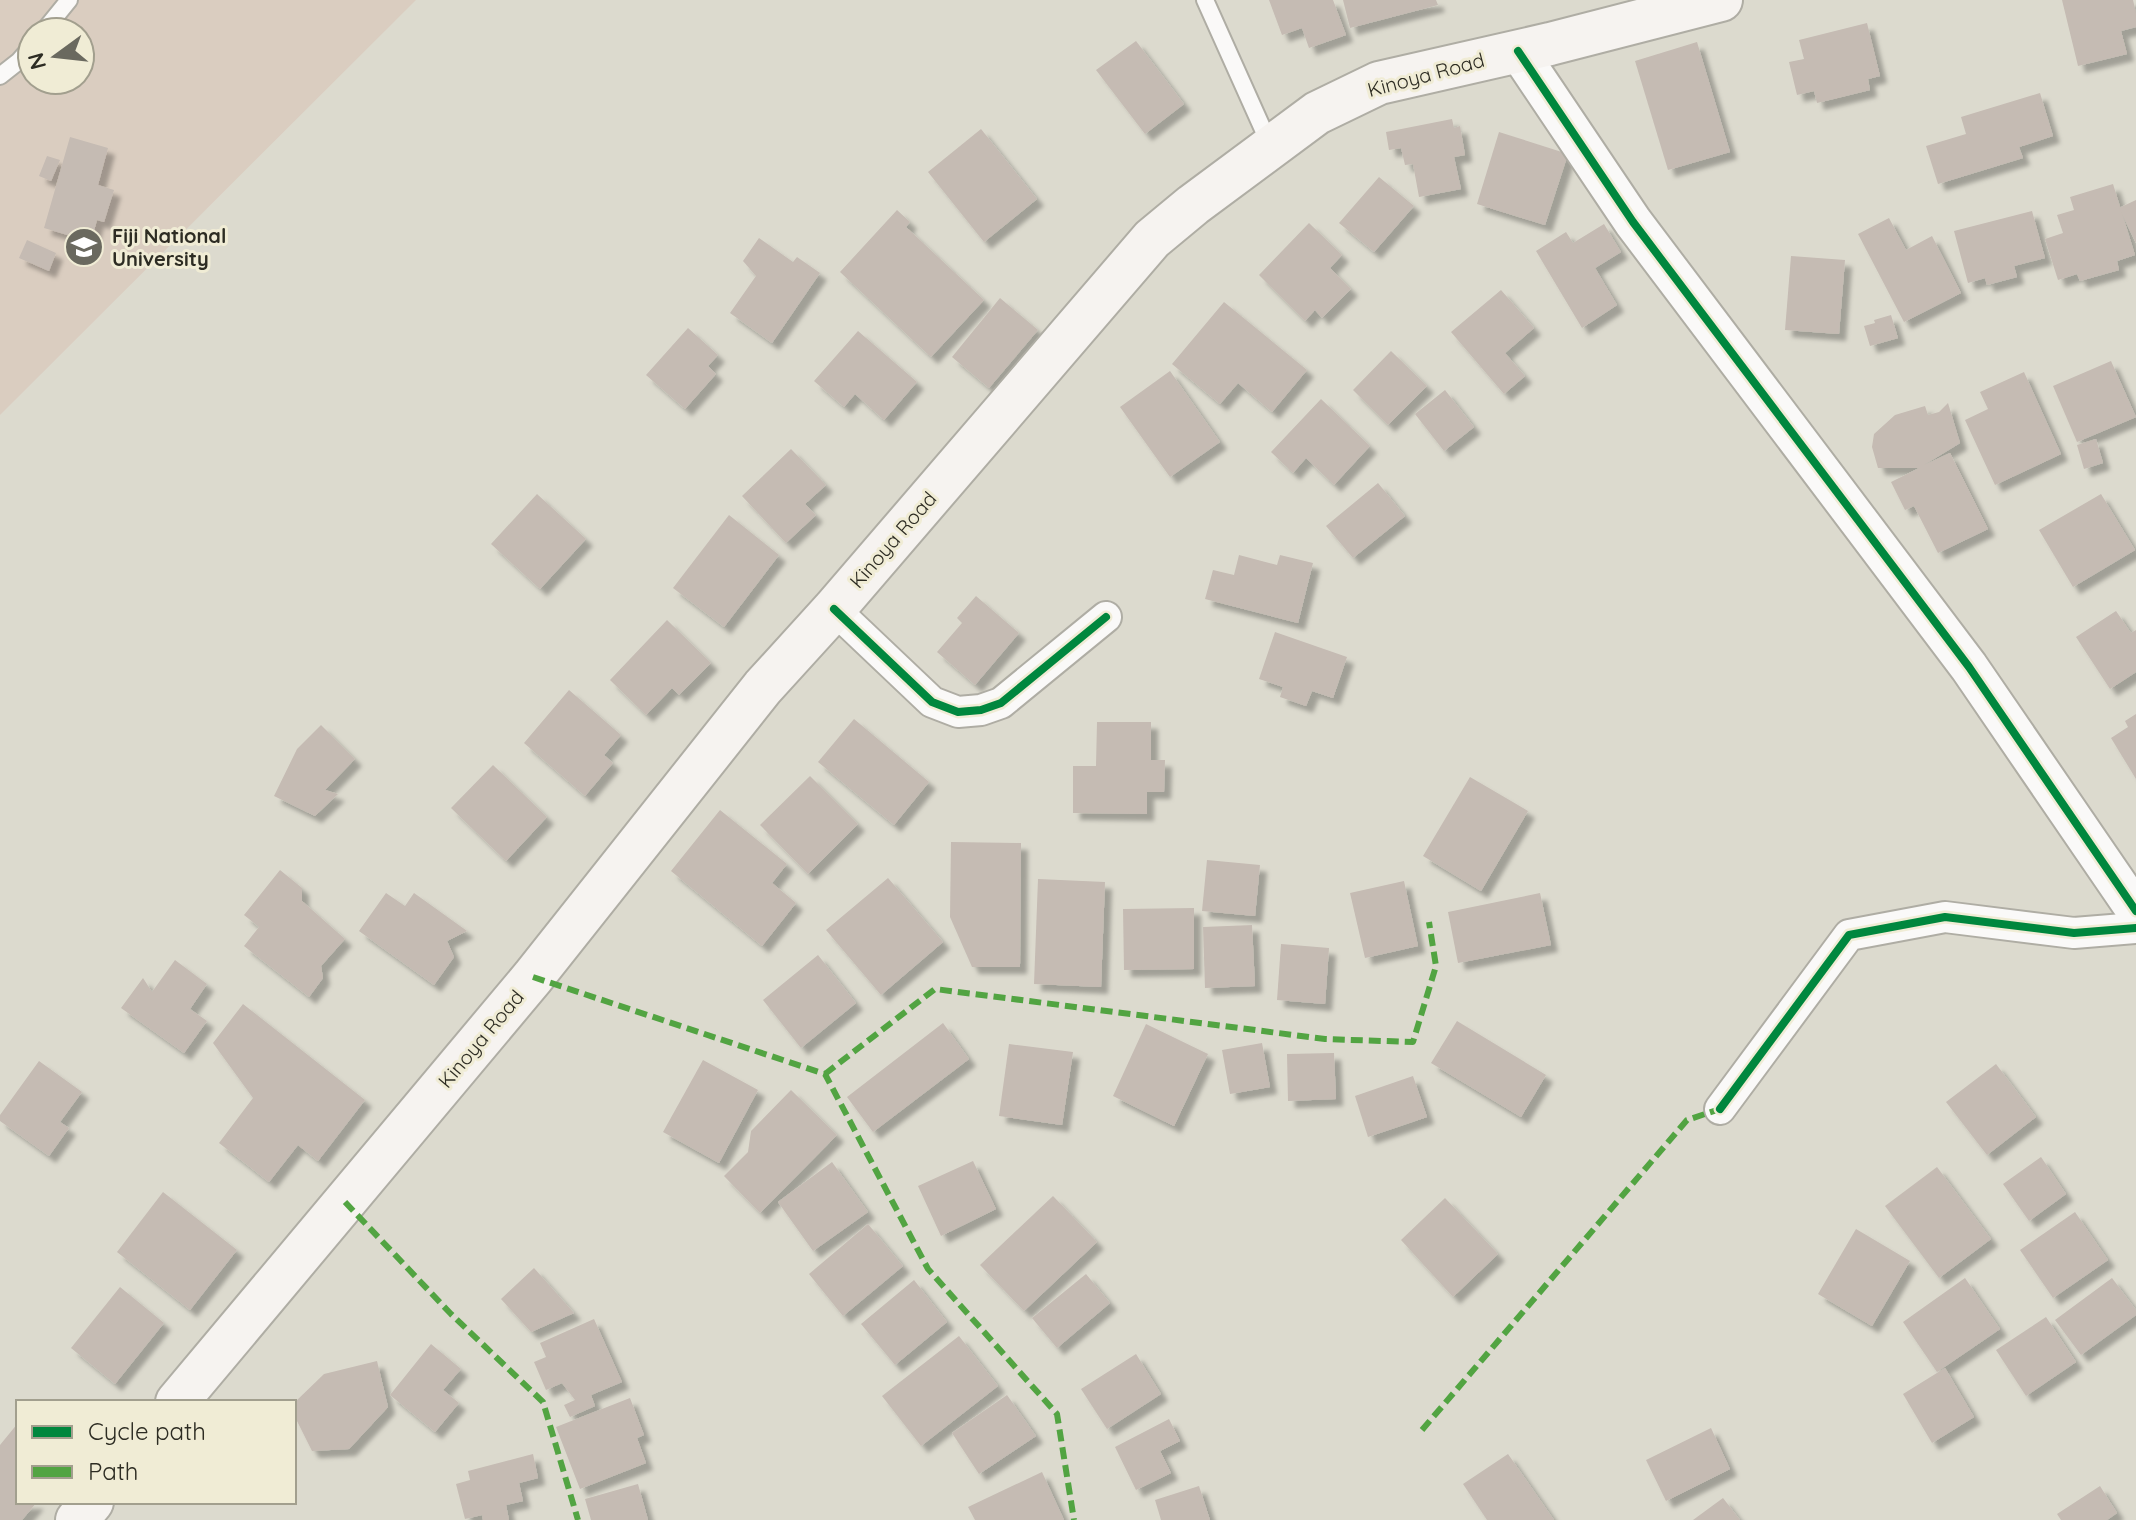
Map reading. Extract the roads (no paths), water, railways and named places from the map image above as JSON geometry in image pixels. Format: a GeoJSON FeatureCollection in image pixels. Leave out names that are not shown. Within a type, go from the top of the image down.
{"type":"FeatureCollection","features":[{"type":"Feature","properties":{"kind":"main road","name":"Kinoya Road"},"geometry":{"type":"LineString","coordinates":[[179,1400],[533,977],[763,687],[834,609],[1152,239],[1317,113],[1379,83],[1721,0]]}},
{"type":"Feature","properties":{"kind":"main road"},"geometry":{"type":"LineString","coordinates":[[77,1520],[90,1504]]}},
{"type":"Feature","properties":{"kind":"street"},"geometry":{"type":"LineString","coordinates":[[1518,51],[1633,222],[1969,667],[2130,888]]}},
{"type":"Feature","properties":{"kind":"street"},"geometry":{"type":"LineString","coordinates":[[834,609],[932,702],[958,712],[981,710],[1001,703],[1106,617]]}},
{"type":"Feature","properties":{"kind":"street"},"geometry":{"type":"LineString","coordinates":[[1720,1109],[1849,935],[1945,917],[2074,933],[2136,928]]}},
{"type":"Feature","properties":{"kind":"lane"},"geometry":{"type":"LineString","coordinates":[[56,16],[69,0]]}},
{"type":"Feature","properties":{"kind":"lane"},"geometry":{"type":"LineString","coordinates":[[1205,0],[1271,146]]}},
{"type":"Feature","properties":{"kind":"lane"},"geometry":{"type":"LineString","coordinates":[[0,76],[16,63]]}},
{"type":"Feature","properties":{"kind":"place","name":"Fiji National University"},"geometry":{"type":"Point","coordinates":[84,247]}}]}
